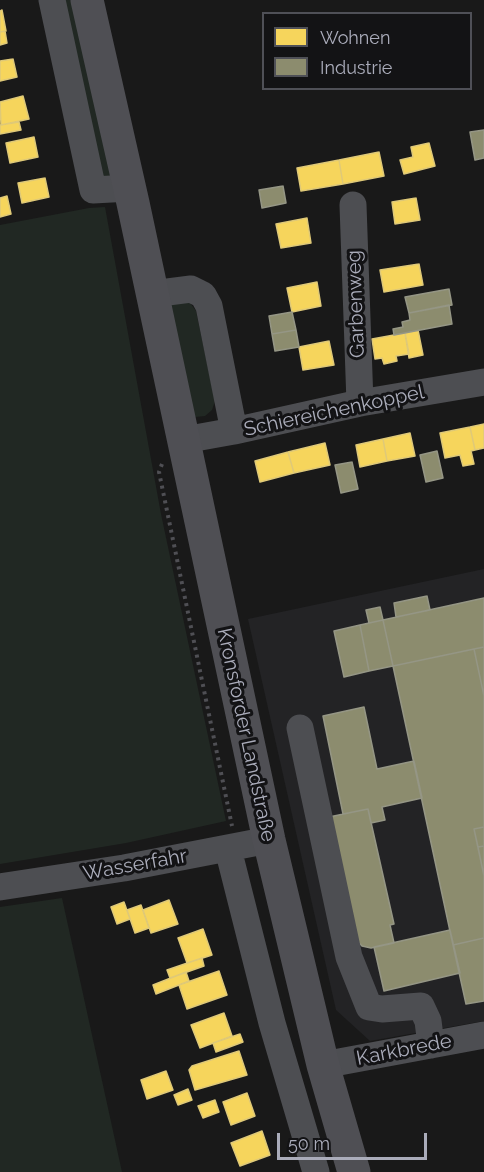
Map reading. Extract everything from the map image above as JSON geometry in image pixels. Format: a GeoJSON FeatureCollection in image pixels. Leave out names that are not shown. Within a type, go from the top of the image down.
{"type":"FeatureCollection","features":[{"type":"Feature","properties":{"kind":"main road","name":"Kronsforder Landstraße"},"geometry":{"type":"LineString","coordinates":[[87,0],[130,188],[270,840],[323,1065],[354,1172]]}},
{"type":"Feature","properties":{"kind":"street"},"geometry":{"type":"LineString","coordinates":[[52,0],[93,190],[130,188]]}},
{"type":"Feature","properties":{"kind":"street","name":"Garbenweg"},"geometry":{"type":"LineString","coordinates":[[353,205],[360,403]]}},
{"type":"Feature","properties":{"kind":"street"},"geometry":{"type":"LineString","coordinates":[[152,294],[191,289],[203,295],[209,306],[234,431]]}},
{"type":"Feature","properties":{"kind":"street","name":"Schiereichenkoppel"},"geometry":{"type":"LineString","coordinates":[[184,440],[360,403],[484,382]]}},
{"type":"Feature","properties":{"kind":"street"},"geometry":{"type":"LineString","coordinates":[[300,728],[349,957],[369,1007],[382,1009],[421,1006],[428,1022],[431,1045]]}},
{"type":"Feature","properties":{"kind":"street","name":"Wasserfahr"},"geometry":{"type":"LineString","coordinates":[[0,887],[228,840],[270,840]]}},
{"type":"Feature","properties":{"kind":"street","name":"Kronsforder Landstraße"},"geometry":{"type":"LineString","coordinates":[[228,840],[272,1023],[316,1172]]}},
{"type":"Feature","properties":{"kind":"street","name":"Karkbrede"},"geometry":{"type":"LineString","coordinates":[[323,1065],[484,1035]]}},
{"type":"Feature","properties":{"kind":"path"},"geometry":{"type":"LineString","coordinates":[[159,472],[233,825],[228,840]]}},
{"type":"Feature","properties":{"kind":"shaded area"},"geometry":{"type":"Polygon","coordinates":[[[59,0],[73,0],[111,174],[108,180],[102,181],[59,0]]]}},
{"type":"Feature","properties":{"kind":"shaded area"},"geometry":{"type":"Polygon","coordinates":[[[105,207],[161,514],[226,821],[126,843],[0,864],[0,225],[105,207]]]}},
{"type":"Feature","properties":{"kind":"shaded area"},"geometry":{"type":"Polygon","coordinates":[[[171,301],[190,303],[196,311],[215,401],[212,410],[205,416],[195,417],[167,306],[171,301]]]}},
{"type":"Feature","properties":{"kind":"shaded area"},"geometry":{"type":"Polygon","coordinates":[[[484,569],[484,1021],[370,1041],[336,1010],[248,619],[484,569]]]}},
{"type":"Feature","properties":{"kind":"shaded area"},"geometry":{"type":"Polygon","coordinates":[[[62,898],[122,1172],[0,1172],[0,907],[62,898]]]}},
{"type":"Feature","properties":{"kind":"building: Wohnen"},"geometry":{"type":"Polygon","coordinates":[[[2,10],[6,31],[0,32],[0,11],[2,10]]]}},
{"type":"Feature","properties":{"kind":"building: Wohnen"},"geometry":{"type":"Polygon","coordinates":[[[5,31],[7,43],[0,45],[0,32],[5,31]]]}},
{"type":"Feature","properties":{"kind":"building: Wohnen"},"geometry":{"type":"Polygon","coordinates":[[[13,59],[17,77],[0,81],[0,61],[13,59]]]}},
{"type":"Feature","properties":{"kind":"building: Wohnen"},"geometry":{"type":"Polygon","coordinates":[[[23,96],[29,119],[1,125],[0,102],[23,96]]]}},
{"type":"Feature","properties":{"kind":"building: Wohnen"},"geometry":{"type":"Polygon","coordinates":[[[19,122],[21,130],[0,134],[0,125],[19,122]]]}},
{"type":"Feature","properties":{"kind":"building: Wohnen"},"geometry":{"type":"Polygon","coordinates":[[[34,137],[38,157],[10,163],[6,143],[34,137]]]}},
{"type":"Feature","properties":{"kind":"building: Wohnen"},"geometry":{"type":"Polygon","coordinates":[[[429,143],[435,166],[404,174],[400,160],[413,157],[411,147],[429,143]]]}},
{"type":"Feature","properties":{"kind":"building: Wohnen"},"geometry":{"type":"Polygon","coordinates":[[[379,152],[384,176],[343,184],[339,160],[379,152]]]}},
{"type":"Feature","properties":{"kind":"building: Wohnen"},"geometry":{"type":"Polygon","coordinates":[[[339,160],[343,184],[301,191],[297,168],[339,160]]]}},
{"type":"Feature","properties":{"kind":"building: Wohnen"},"geometry":{"type":"Polygon","coordinates":[[[45,178],[49,197],[22,203],[18,183],[45,178]]]}},
{"type":"Feature","properties":{"kind":"building: Wohnen"},"geometry":{"type":"Polygon","coordinates":[[[7,196],[11,214],[0,217],[0,198],[7,196]]]}},
{"type":"Feature","properties":{"kind":"building: Wohnen"},"geometry":{"type":"Polygon","coordinates":[[[416,198],[420,220],[395,224],[392,202],[416,198]]]}},
{"type":"Feature","properties":{"kind":"building: Wohnen"},"geometry":{"type":"Polygon","coordinates":[[[307,218],[311,243],[281,248],[276,224],[307,218]]]}},
{"type":"Feature","properties":{"kind":"building: Wohnen"},"geometry":{"type":"Polygon","coordinates":[[[419,264],[423,285],[384,292],[380,270],[419,264]]]}},
{"type":"Feature","properties":{"kind":"building: Wohnen"},"geometry":{"type":"Polygon","coordinates":[[[317,282],[321,306],[292,312],[287,288],[317,282]]]}},
{"type":"Feature","properties":{"kind":"building: Wohnen"},"geometry":{"type":"Polygon","coordinates":[[[418,330],[423,355],[409,358],[405,333],[418,330]]]}},
{"type":"Feature","properties":{"kind":"building: Wohnen"},"geometry":{"type":"Polygon","coordinates":[[[405,333],[409,354],[396,356],[397,361],[384,364],[382,358],[375,359],[372,339],[405,333]]]}},
{"type":"Feature","properties":{"kind":"building: Wohnen"},"geometry":{"type":"Polygon","coordinates":[[[329,341],[334,365],[303,370],[299,347],[329,341]]]}},
{"type":"Feature","properties":{"kind":"building: Wohnen"},"geometry":{"type":"Polygon","coordinates":[[[484,424],[484,448],[475,450],[470,427],[484,424]]]}},
{"type":"Feature","properties":{"kind":"building: Wohnen"},"geometry":{"type":"Polygon","coordinates":[[[470,427],[475,450],[471,451],[474,464],[463,466],[460,455],[445,458],[440,433],[470,427]]]}},
{"type":"Feature","properties":{"kind":"building: Wohnen"},"geometry":{"type":"Polygon","coordinates":[[[410,433],[415,456],[387,461],[383,439],[410,433]]]}},
{"type":"Feature","properties":{"kind":"building: Wohnen"},"geometry":{"type":"Polygon","coordinates":[[[383,439],[387,461],[360,467],[356,445],[383,439]]]}},
{"type":"Feature","properties":{"kind":"building: Wohnen"},"geometry":{"type":"Polygon","coordinates":[[[325,443],[330,465],[294,473],[288,452],[325,443]]]}},
{"type":"Feature","properties":{"kind":"building: Wohnen"},"geometry":{"type":"Polygon","coordinates":[[[288,452],[294,473],[260,482],[255,461],[288,452]]]}},
{"type":"Feature","properties":{"kind":"building: Wohnen"},"geometry":{"type":"Polygon","coordinates":[[[169,900],[178,924],[151,933],[143,910],[169,900]]]}},
{"type":"Feature","properties":{"kind":"building: Wohnen"},"geometry":{"type":"Polygon","coordinates":[[[124,902],[130,919],[117,924],[111,907],[124,902]]]}},
{"type":"Feature","properties":{"kind":"building: Wohnen"},"geometry":{"type":"Polygon","coordinates":[[[141,905],[149,928],[135,933],[127,910],[141,905]]]}},
{"type":"Feature","properties":{"kind":"building: Wohnen"},"geometry":{"type":"Polygon","coordinates":[[[203,929],[212,955],[187,963],[178,938],[203,929]]]}},
{"type":"Feature","properties":{"kind":"building: Wohnen"},"geometry":{"type":"Polygon","coordinates":[[[202,958],[204,966],[170,978],[167,970],[202,958]]]}},
{"type":"Feature","properties":{"kind":"building: Wohnen"},"geometry":{"type":"Polygon","coordinates":[[[219,971],[227,995],[187,1009],[179,985],[219,971]]]}},
{"type":"Feature","properties":{"kind":"building: Wohnen"},"geometry":{"type":"Polygon","coordinates":[[[186,972],[189,981],[156,994],[153,985],[186,972]]]}},
{"type":"Feature","properties":{"kind":"building: Wohnen"},"geometry":{"type":"Polygon","coordinates":[[[224,1013],[232,1036],[200,1048],[191,1025],[224,1013]]]}},
{"type":"Feature","properties":{"kind":"building: Wohnen"},"geometry":{"type":"Polygon","coordinates":[[[240,1034],[243,1042],[216,1052],[213,1043],[240,1034]]]}},
{"type":"Feature","properties":{"kind":"building: Wohnen"},"geometry":{"type":"Polygon","coordinates":[[[239,1051],[247,1075],[195,1090],[189,1070],[192,1066],[239,1051]]]}},
{"type":"Feature","properties":{"kind":"building: Wohnen"},"geometry":{"type":"Polygon","coordinates":[[[166,1071],[173,1090],[147,1099],[141,1080],[166,1071]]]}},
{"type":"Feature","properties":{"kind":"building: Wohnen"},"geometry":{"type":"Polygon","coordinates":[[[188,1089],[192,1100],[178,1105],[174,1095],[188,1089]]]}},
{"type":"Feature","properties":{"kind":"building: Wohnen"},"geometry":{"type":"Polygon","coordinates":[[[247,1093],[255,1116],[231,1125],[223,1102],[247,1093]]]}},
{"type":"Feature","properties":{"kind":"building: Wohnen"},"geometry":{"type":"Polygon","coordinates":[[[215,1100],[219,1112],[203,1118],[198,1106],[215,1100]]]}},
{"type":"Feature","properties":{"kind":"building: Wohnen"},"geometry":{"type":"Polygon","coordinates":[[[262,1131],[270,1155],[240,1166],[231,1143],[262,1131]]]}},
{"type":"Feature","properties":{"kind":"building: Industrie"},"geometry":{"type":"Polygon","coordinates":[[[484,130],[484,158],[475,160],[470,132],[484,130]]]}},
{"type":"Feature","properties":{"kind":"building: Industrie"},"geometry":{"type":"Polygon","coordinates":[[[283,186],[286,203],[262,208],[259,190],[283,186]]]}},
{"type":"Feature","properties":{"kind":"building: Industrie"},"geometry":{"type":"Polygon","coordinates":[[[449,289],[452,305],[409,313],[405,297],[449,289]]]}},
{"type":"Feature","properties":{"kind":"building: Industrie"},"geometry":{"type":"Polygon","coordinates":[[[449,305],[452,324],[394,335],[393,329],[403,327],[402,322],[410,320],[409,313],[449,305]]]}},
{"type":"Feature","properties":{"kind":"building: Industrie"},"geometry":{"type":"Polygon","coordinates":[[[292,312],[296,330],[272,334],[269,316],[292,312]]]}},
{"type":"Feature","properties":{"kind":"building: Industrie"},"geometry":{"type":"Polygon","coordinates":[[[296,330],[299,347],[275,351],[272,334],[296,330]]]}},
{"type":"Feature","properties":{"kind":"building: Industrie"},"geometry":{"type":"Polygon","coordinates":[[[437,451],[443,478],[426,482],[420,455],[437,451]]]}},
{"type":"Feature","properties":{"kind":"building: Industrie"},"geometry":{"type":"Polygon","coordinates":[[[352,462],[358,489],[341,493],[335,465],[352,462]]]}},
{"type":"Feature","properties":{"kind":"building: Industrie"},"geometry":{"type":"Polygon","coordinates":[[[427,596],[430,610],[396,617],[394,603],[427,596]]]}},
{"type":"Feature","properties":{"kind":"building: Industrie"},"geometry":{"type":"Polygon","coordinates":[[[484,598],[484,647],[393,666],[383,620],[484,598]]]}},
{"type":"Feature","properties":{"kind":"building: Industrie"},"geometry":{"type":"Polygon","coordinates":[[[380,607],[383,620],[369,623],[366,610],[380,607]]]}},
{"type":"Feature","properties":{"kind":"building: Industrie"},"geometry":{"type":"Polygon","coordinates":[[[383,620],[393,666],[369,671],[360,625],[383,620]]]}},
{"type":"Feature","properties":{"kind":"building: Industrie"},"geometry":{"type":"Polygon","coordinates":[[[360,625],[369,671],[344,677],[334,631],[360,625]]]}},
{"type":"Feature","properties":{"kind":"building: Industrie"},"geometry":{"type":"Polygon","coordinates":[[[484,647],[484,696],[474,649],[484,647]]]}},
{"type":"Feature","properties":{"kind":"building: Industrie"},"geometry":{"type":"Polygon","coordinates":[[[474,649],[484,696],[484,827],[474,829],[484,876],[484,938],[453,945],[393,666],[474,649]]]}},
{"type":"Feature","properties":{"kind":"building: Industrie"},"geometry":{"type":"Polygon","coordinates":[[[364,707],[377,769],[414,761],[422,798],[382,807],[385,820],[371,823],[368,809],[343,814],[323,716],[364,707]]]}},
{"type":"Feature","properties":{"kind":"building: Industrie"},"geometry":{"type":"Polygon","coordinates":[[[368,809],[394,924],[390,925],[394,943],[371,948],[362,946],[357,941],[329,817],[368,809]]]}},
{"type":"Feature","properties":{"kind":"building: Industrie"},"geometry":{"type":"Polygon","coordinates":[[[484,827],[484,846],[478,847],[474,829],[484,827]]]}},
{"type":"Feature","properties":{"kind":"building: Industrie"},"geometry":{"type":"Polygon","coordinates":[[[484,846],[484,876],[478,847],[484,846]]]}},
{"type":"Feature","properties":{"kind":"building: Industrie"},"geometry":{"type":"Polygon","coordinates":[[[450,930],[460,973],[384,991],[374,947],[450,930]]]}},
{"type":"Feature","properties":{"kind":"building: Industrie"},"geometry":{"type":"Polygon","coordinates":[[[484,938],[484,1001],[466,1004],[453,945],[484,938]]]}}]}
